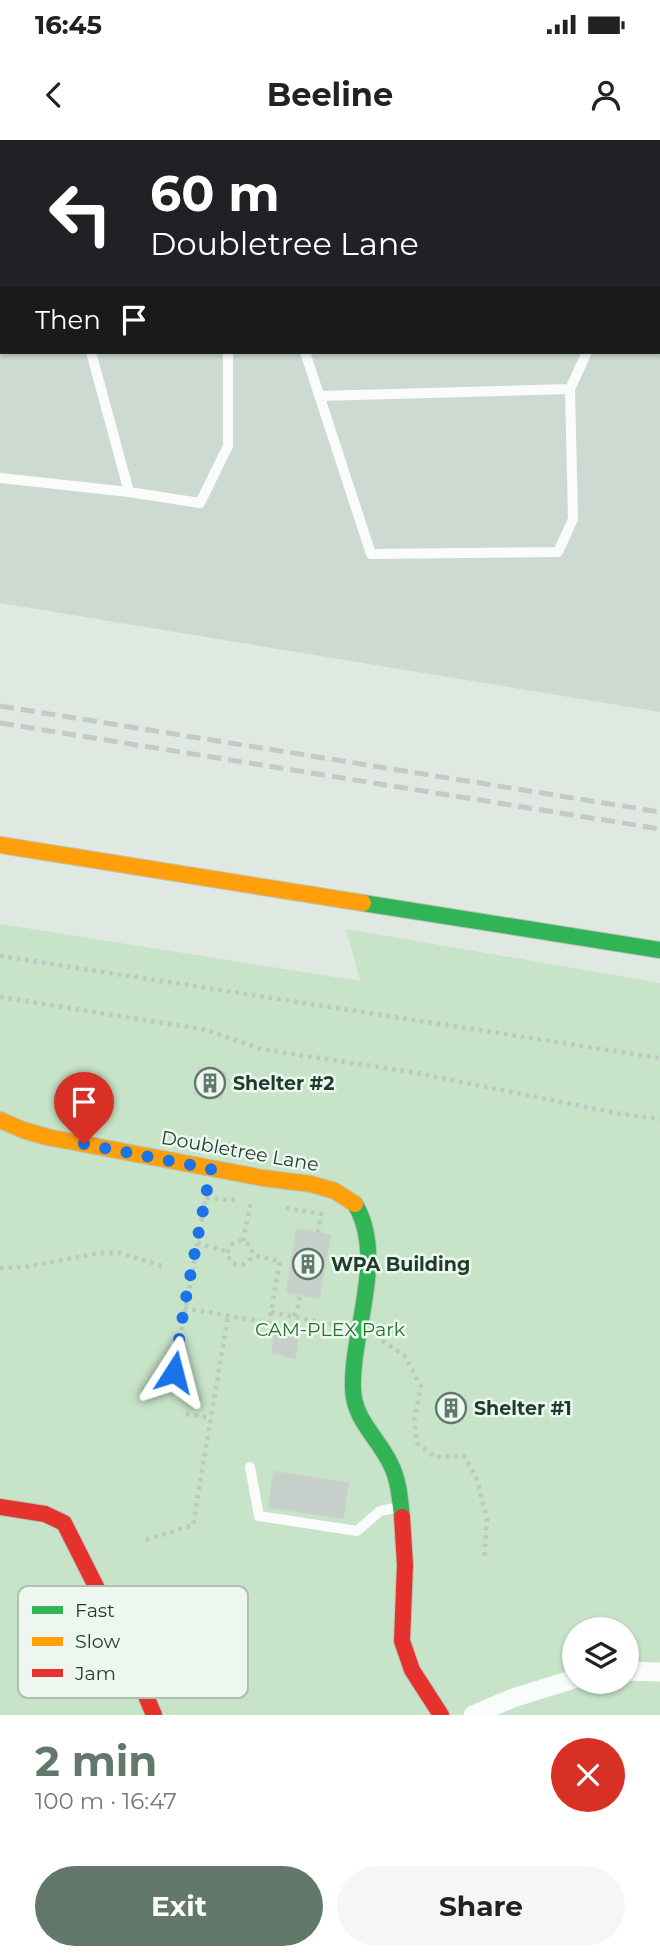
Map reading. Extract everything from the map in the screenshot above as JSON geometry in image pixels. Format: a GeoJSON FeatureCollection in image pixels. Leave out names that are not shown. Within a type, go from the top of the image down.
{"type":"FeatureCollection","features":[{"type":"Feature","properties":{"kind":"street"},"geometry":{"type":"LineString","coordinates":[[0,845],[660,950]]}},
{"type":"Feature","properties":{"kind":"street","name":"Doubletree Lane"},"geometry":{"type":"LineString","coordinates":[[0,1120],[9,1125],[59,1138],[211,1169],[329,1188],[354,1202],[366,1221],[369,1250],[352,1391],[356,1413],[383,1451],[395,1474],[401,1507],[405,1574],[401,1640],[409,1664],[441,1715]]}},
{"type":"Feature","properties":{"kind":"street"},"geometry":{"type":"LineString","coordinates":[[0,1507],[45,1514],[64,1523],[96,1586]]}},
{"type":"Feature","properties":{"kind":"street"},"geometry":{"type":"LineString","coordinates":[[639,1671],[660,1672]]}},
{"type":"Feature","properties":{"kind":"street"},"geometry":{"type":"LineString","coordinates":[[473,1715],[513,1698],[562,1683]]}},
{"type":"Feature","properties":{"kind":"street"},"geometry":{"type":"LineString","coordinates":[[147,1698],[154,1715]]}},
{"type":"Feature","properties":{"kind":"lane"},"geometry":{"type":"LineString","coordinates":[[91,354],[129,492]]}},
{"type":"Feature","properties":{"kind":"lane"},"geometry":{"type":"LineString","coordinates":[[0,478],[129,492],[200,503],[228,446],[228,354]]}},
{"type":"Feature","properties":{"kind":"lane"},"geometry":{"type":"LineString","coordinates":[[306,354],[370,554],[558,552],[573,519],[570,390],[586,354]]}},
{"type":"Feature","properties":{"kind":"lane"},"geometry":{"type":"LineString","coordinates":[[319,396],[570,390]]}},
{"type":"Feature","properties":{"kind":"lane"},"geometry":{"type":"LineString","coordinates":[[250,1467],[259,1516],[357,1531],[380,1511],[401,1507]]}},
{"type":"Feature","properties":{"kind":"path"},"geometry":{"type":"LineString","coordinates":[[0,956],[660,1058]]}},
{"type":"Feature","properties":{"kind":"path"},"geometry":{"type":"LineString","coordinates":[[0,997],[207,1030],[261,1049],[417,1073],[621,1114],[660,1119]]}},
{"type":"Feature","properties":{"kind":"path"},"geometry":{"type":"LineString","coordinates":[[174,1372],[211,1169]]}},
{"type":"Feature","properties":{"kind":"path"},"geometry":{"type":"LineString","coordinates":[[206,1198],[263,1203]]}},
{"type":"Feature","properties":{"kind":"path"},"geometry":{"type":"LineString","coordinates":[[243,1241],[251,1201]]}},
{"type":"Feature","properties":{"kind":"path"},"geometry":{"type":"LineString","coordinates":[[274,1206],[321,1214],[318,1233]]}},
{"type":"Feature","properties":{"kind":"path"},"geometry":{"type":"LineString","coordinates":[[243,1241],[249,1245],[252,1255],[244,1264],[236,1264],[229,1252],[235,1242],[243,1241]]}},
{"type":"Feature","properties":{"kind":"path"},"geometry":{"type":"LineString","coordinates":[[197,1243],[229,1252]]}},
{"type":"Feature","properties":{"kind":"path"},"geometry":{"type":"LineString","coordinates":[[0,1268],[25,1267],[100,1253],[120,1253],[165,1267]]}},
{"type":"Feature","properties":{"kind":"path"},"geometry":{"type":"LineString","coordinates":[[184,1308],[269,1323],[280,1261],[252,1255]]}},
{"type":"Feature","properties":{"kind":"path"},"geometry":{"type":"LineString","coordinates":[[294,1316],[300,1294]]}},
{"type":"Feature","properties":{"kind":"path"},"geometry":{"type":"LineString","coordinates":[[271,1312],[350,1329]]}},
{"type":"Feature","properties":{"kind":"path"},"geometry":{"type":"LineString","coordinates":[[146,1540],[193,1525],[228,1316]]}},
{"type":"Feature","properties":{"kind":"path"},"geometry":{"type":"LineString","coordinates":[[371,1334],[404,1354],[421,1386],[414,1421],[417,1443],[435,1457],[464,1456],[477,1476],[487,1519],[484,1559]]}},
{"type":"Feature","properties":{"kind":"path"},"geometry":{"type":"LineString","coordinates":[[186,1414],[210,1418]]}},
{"type":"Feature","properties":{"kind":"shaded area"},"geometry":{"type":"Polygon","coordinates":[[[0,354],[660,354],[660,712],[0,603],[0,354]]]}},
{"type":"Feature","properties":{"kind":"green space","name":"CAM-PLEX Park"},"geometry":{"type":"Polygon","coordinates":[[[0,924],[360,981],[346,929],[660,983],[660,1715],[0,1715],[0,924]]]}},
{"type":"Feature","properties":{"kind":"building","name":"Shelter #2"},"geometry":{"type":"Polygon","coordinates":[[[199,1068],[226,1073],[221,1099],[194,1094],[199,1068]]]}},
{"type":"Feature","properties":{"kind":"building","name":"WPA Building"},"geometry":{"type":"Polygon","coordinates":[[[297,1229],[330,1235],[319,1298],[287,1292],[297,1229]]]}},
{"type":"Feature","properties":{"kind":"building"},"geometry":{"type":"Polygon","coordinates":[[[275,1334],[298,1338],[295,1358],[272,1353],[275,1334]]]}},
{"type":"Feature","properties":{"kind":"building","name":"Shelter #1"},"geometry":{"type":"Polygon","coordinates":[[[447,1392],[467,1401],[456,1423],[436,1414],[447,1392]]]}},
{"type":"Feature","properties":{"kind":"building"},"geometry":{"type":"Polygon","coordinates":[[[274,1472],[348,1483],[343,1518],[269,1507],[274,1472]]]}},
{"type":"Feature","properties":{"kind":"railway"},"geometry":{"type":"LineString","coordinates":[[0,706],[660,812]]}},
{"type":"Feature","properties":{"kind":"railway"},"geometry":{"type":"LineString","coordinates":[[0,723],[660,829]]}},
{"type":"Feature","properties":{"kind":"traffic: fast"},"geometry":{"type":"LineString","coordinates":[[363,903],[660,950]]}},
{"type":"Feature","properties":{"kind":"traffic: fast"},"geometry":{"type":"LineString","coordinates":[[355,1204],[364,1225],[368,1271],[354,1367],[354,1400],[362,1420],[394,1471],[402,1517]]}},
{"type":"Feature","properties":{"kind":"traffic: slow"},"geometry":{"type":"LineString","coordinates":[[0,845],[363,903]]}},
{"type":"Feature","properties":{"kind":"traffic: slow"},"geometry":{"type":"LineString","coordinates":[[0,1120],[47,1137],[263,1178],[311,1184],[335,1191],[355,1204]]}},
{"type":"Feature","properties":{"kind":"traffic: jam"},"geometry":{"type":"LineString","coordinates":[[0,1507],[45,1514],[64,1523],[96,1586]]}},
{"type":"Feature","properties":{"kind":"traffic: jam"},"geometry":{"type":"LineString","coordinates":[[402,1517],[405,1565],[402,1641],[412,1670],[441,1715]]}},
{"type":"Feature","properties":{"kind":"traffic: jam"},"geometry":{"type":"LineString","coordinates":[[147,1698],[154,1715]]}},
{"type":"Feature","properties":{"kind":"place","name":"Shelter #2"},"geometry":{"type":"Point","coordinates":[210,1083]}},
{"type":"Feature","properties":{"kind":"place","name":"WPA Building"},"geometry":{"type":"Point","coordinates":[308,1264]}},
{"type":"Feature","properties":{"kind":"place","name":"Shelter #1"},"geometry":{"type":"Point","coordinates":[451,1408]}},
{"type":"Feature","properties":{"kind":"route"},"geometry":{"type":"LineString","coordinates":[[84,1144],[211,1169],[174,1372]]}}]}
